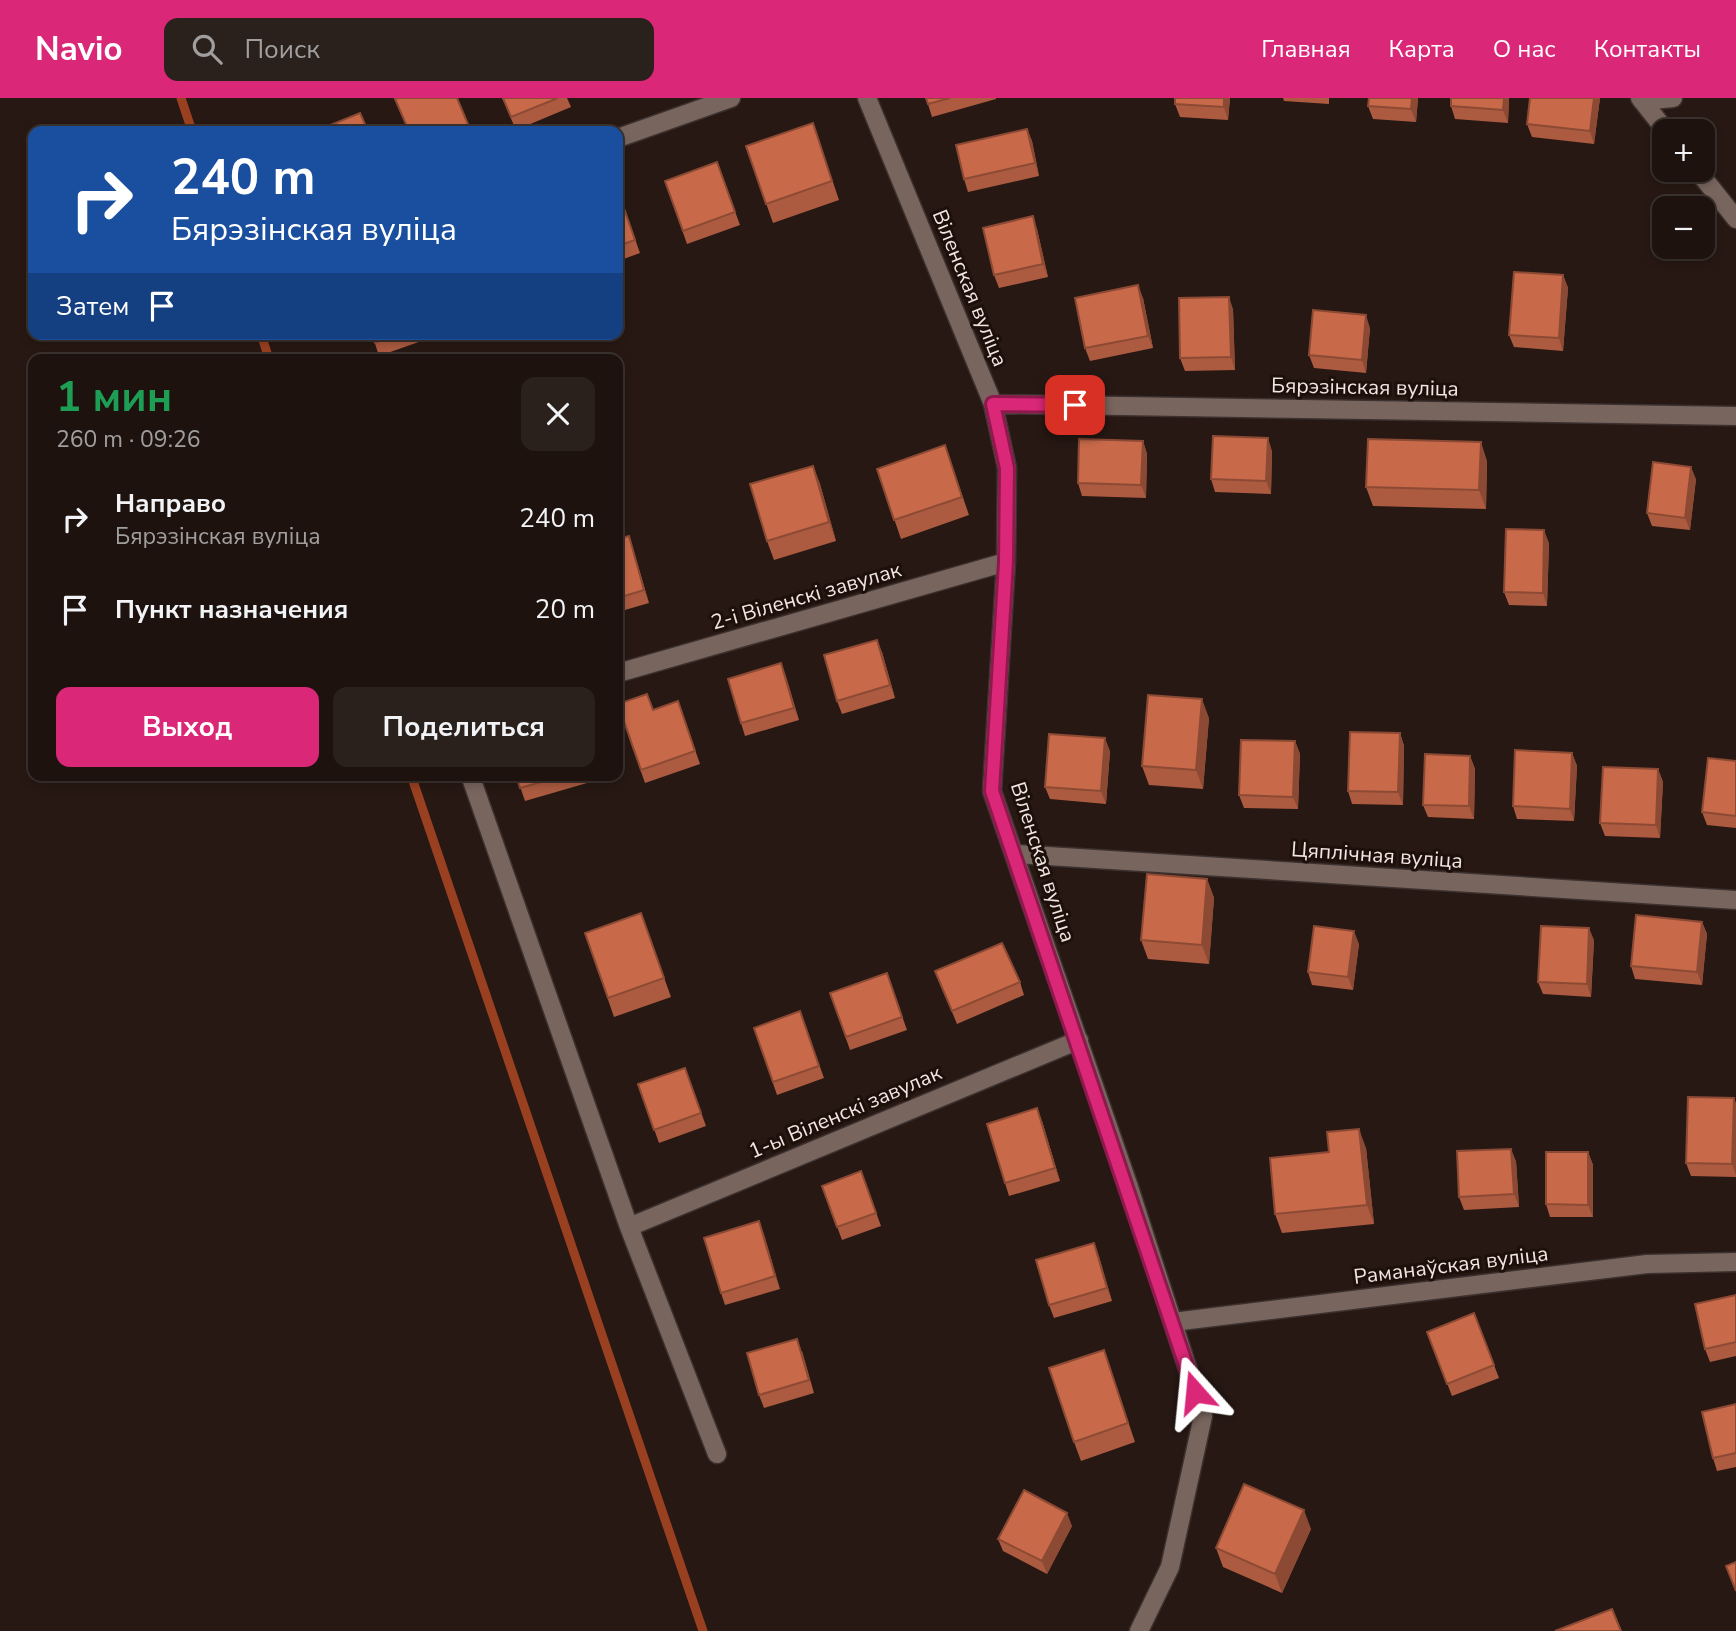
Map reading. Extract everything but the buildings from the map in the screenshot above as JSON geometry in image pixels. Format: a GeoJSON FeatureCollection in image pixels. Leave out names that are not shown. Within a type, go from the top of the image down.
{"type":"FeatureCollection","features":[{"type":"Feature","properties":{"kind":"street"},"geometry":{"type":"LineString","coordinates":[[623,136],[731,98]]}},
{"type":"Feature","properties":{"kind":"street","name":"Віленская вуліца"},"geometry":{"type":"LineString","coordinates":[[867,98],[993,404],[1007,468],[1006,562],[992,791],[1079,1040],[1203,1416],[1170,1567],[1139,1631]]}},
{"type":"Feature","properties":{"kind":"street"},"geometry":{"type":"LineString","coordinates":[[1641,99],[1673,98]]}},
{"type":"Feature","properties":{"kind":"street"},"geometry":{"type":"LineString","coordinates":[[1641,99],[1657,119]]}},
{"type":"Feature","properties":{"kind":"street"},"geometry":{"type":"LineString","coordinates":[[1707,182],[1736,219]]}},
{"type":"Feature","properties":{"kind":"street","name":"Бярэзінская вуліца"},"geometry":{"type":"LineString","coordinates":[[993,404],[1736,416]]}},
{"type":"Feature","properties":{"kind":"street","name":"2-і Віленскі завулак"},"geometry":{"type":"LineString","coordinates":[[623,672],[1006,562]]}},
{"type":"Feature","properties":{"kind":"street"},"geometry":{"type":"LineString","coordinates":[[472,781],[629,1227],[717,1454]]}},
{"type":"Feature","properties":{"kind":"street","name":"Цяплічная вуліца"},"geometry":{"type":"LineString","coordinates":[[1016,854],[1736,900]]}},
{"type":"Feature","properties":{"kind":"street","name":"1-ы Віленскі завулак"},"geometry":{"type":"LineString","coordinates":[[629,1227],[1079,1040]]}},
{"type":"Feature","properties":{"kind":"street","name":"Раманаўская вуліца"},"geometry":{"type":"LineString","coordinates":[[1173,1322],[1647,1264],[1736,1262]]}},
{"type":"Feature","properties":{"kind":"waterway"},"geometry":{"type":"LineString","coordinates":[[181,98],[190,126]]}},
{"type":"Feature","properties":{"kind":"waterway"},"geometry":{"type":"LineString","coordinates":[[263,340],[267,354]]}},
{"type":"Feature","properties":{"kind":"waterway"},"geometry":{"type":"LineString","coordinates":[[413,781],[703,1631]]}},
{"type":"Feature","properties":{"kind":"route"},"geometry":{"type":"LineString","coordinates":[[1075,405],[993,404],[1007,468],[1006,562],[992,791],[1129,1187],[1195,1392]]}}]}
